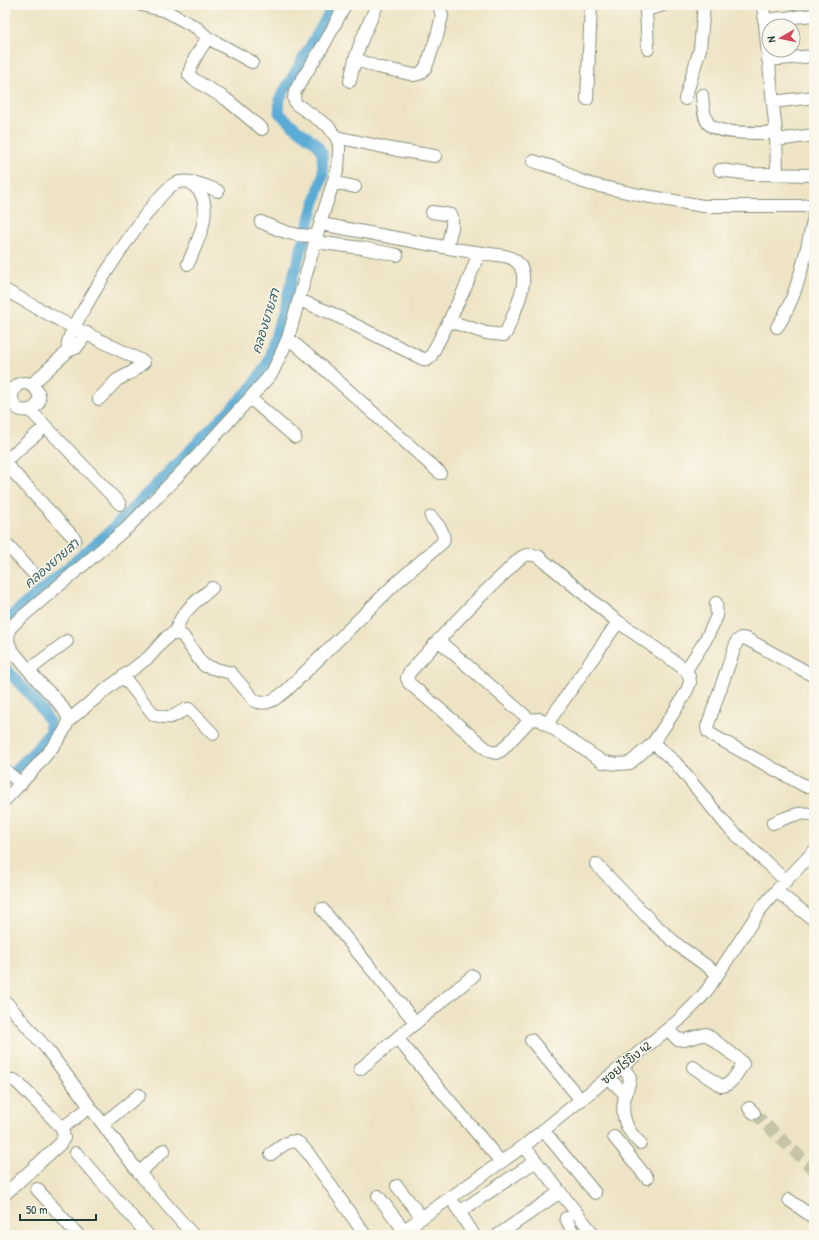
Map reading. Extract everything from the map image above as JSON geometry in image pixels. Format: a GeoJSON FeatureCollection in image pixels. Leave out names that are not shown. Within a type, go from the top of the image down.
{"type":"FeatureCollection","features":[{"type":"Feature","properties":{"kind":"street"},"geometry":{"type":"LineString","coordinates":[[142,5],[166,11],[197,28],[208,38],[252,62]]}},
{"type":"Feature","properties":{"kind":"street"},"geometry":{"type":"LineString","coordinates":[[5,800],[12,776],[61,736],[68,725],[69,720],[67,714],[12,650],[8,642],[9,629],[42,598],[128,527],[197,456],[272,373],[288,338],[299,300],[313,239],[321,224],[338,168],[339,153],[339,144],[328,126],[301,109],[296,104],[294,99],[295,90],[326,41],[345,5]]}},
{"type":"Feature","properties":{"kind":"street"},"geometry":{"type":"LineString","coordinates":[[350,81],[355,58],[377,5]]}},
{"type":"Feature","properties":{"kind":"street"},"geometry":{"type":"LineString","coordinates":[[355,58],[377,67],[414,75],[421,73],[426,68],[438,36],[442,16],[440,5]]}},
{"type":"Feature","properties":{"kind":"street"},"geometry":{"type":"LineString","coordinates":[[587,100],[591,5]]}},
{"type":"Feature","properties":{"kind":"street"},"geometry":{"type":"LineString","coordinates":[[648,50],[646,7],[663,5]]}},
{"type":"Feature","properties":{"kind":"street"},"geometry":{"type":"LineString","coordinates":[[685,99],[700,48],[704,5]]}},
{"type":"Feature","properties":{"kind":"street"},"geometry":{"type":"LineString","coordinates":[[763,5],[764,18]]}},
{"type":"Feature","properties":{"kind":"street"},"geometry":{"type":"LineString","coordinates":[[784,18],[814,15]]}},
{"type":"Feature","properties":{"kind":"street"},"geometry":{"type":"LineString","coordinates":[[208,38],[197,55],[189,75],[226,99],[262,129]]}},
{"type":"Feature","properties":{"kind":"street"},"geometry":{"type":"LineString","coordinates":[[777,175],[776,136],[768,60],[814,56]]}},
{"type":"Feature","properties":{"kind":"street"},"geometry":{"type":"LineString","coordinates":[[702,96],[704,113],[708,123],[715,128],[732,132],[776,136],[814,135]]}},
{"type":"Feature","properties":{"kind":"street"},"geometry":{"type":"LineString","coordinates":[[773,102],[814,97]]}},
{"type":"Feature","properties":{"kind":"street"},"geometry":{"type":"LineString","coordinates":[[336,137],[397,150],[435,156]]}},
{"type":"Feature","properties":{"kind":"street"},"geometry":{"type":"LineString","coordinates":[[533,161],[559,169],[578,180],[590,184],[634,194],[703,206],[803,206],[814,204]]}},
{"type":"Feature","properties":{"kind":"street"},"geometry":{"type":"LineString","coordinates":[[720,170],[750,174],[814,175]]}},
{"type":"Feature","properties":{"kind":"street"},"geometry":{"type":"LineString","coordinates":[[188,264],[202,226],[205,206],[201,193],[190,182]]}},
{"type":"Feature","properties":{"kind":"street"},"geometry":{"type":"LineString","coordinates":[[68,351],[68,342],[74,327],[116,258],[164,192],[176,183],[190,182],[207,186],[218,191]]}},
{"type":"Feature","properties":{"kind":"street"},"geometry":{"type":"LineString","coordinates":[[333,182],[355,187]]}},
{"type":"Feature","properties":{"kind":"street"},"geometry":{"type":"LineString","coordinates":[[432,212],[451,215],[452,217],[452,228],[447,247]]}},
{"type":"Feature","properties":{"kind":"street"},"geometry":{"type":"LineString","coordinates":[[777,326],[788,308],[794,292],[808,246],[814,216]]}},
{"type":"Feature","properties":{"kind":"street"},"geometry":{"type":"LineString","coordinates":[[261,222],[279,231],[292,235],[397,255]]}},
{"type":"Feature","properties":{"kind":"street"},"geometry":{"type":"LineString","coordinates":[[321,224],[479,253],[511,257],[519,264],[523,271],[523,289],[504,335],[464,327],[449,321]]}},
{"type":"Feature","properties":{"kind":"street"},"geometry":{"type":"LineString","coordinates":[[299,300],[331,313],[427,360],[431,356],[449,321],[466,286],[479,253]]}},
{"type":"Feature","properties":{"kind":"street"},"geometry":{"type":"LineString","coordinates":[[5,290],[144,362],[132,372],[117,380],[99,399]]}},
{"type":"Feature","properties":{"kind":"street"},"geometry":{"type":"LineString","coordinates":[[31,384],[68,351],[76,348],[87,333]]}},
{"type":"Feature","properties":{"kind":"street"},"geometry":{"type":"LineString","coordinates":[[288,338],[440,473]]}},
{"type":"Feature","properties":{"kind":"street"},"geometry":{"type":"LineString","coordinates":[[23,383],[31,384],[35,387],[39,395],[37,404],[30,410],[22,410],[15,406],[8,391],[23,383]]}},
{"type":"Feature","properties":{"kind":"street"},"geometry":{"type":"LineString","coordinates":[[250,398],[295,437]]}},
{"type":"Feature","properties":{"kind":"street"},"geometry":{"type":"LineString","coordinates":[[30,410],[120,504]]}},
{"type":"Feature","properties":{"kind":"street"},"geometry":{"type":"LineString","coordinates":[[45,427],[5,462],[75,539]]}},
{"type":"Feature","properties":{"kind":"street"},"geometry":{"type":"LineString","coordinates":[[69,720],[149,657],[167,636],[171,634],[179,634],[183,636],[205,666],[231,673],[255,701],[260,704],[276,699],[395,584],[443,542],[445,537],[444,533],[431,517]]}},
{"type":"Feature","properties":{"kind":"street"},"geometry":{"type":"LineString","coordinates":[[5,543],[35,575]]}},
{"type":"Feature","properties":{"kind":"street"},"geometry":{"type":"LineString","coordinates":[[526,555],[538,556],[545,561],[618,622],[686,670],[690,683],[653,743],[630,763],[618,764],[603,762],[539,719],[530,720],[502,750],[496,753],[489,751],[409,683],[407,678],[409,673],[438,640],[502,576],[526,555]]}},
{"type":"Feature","properties":{"kind":"street"},"geometry":{"type":"LineString","coordinates":[[176,634],[178,621],[190,607],[212,588]]}},
{"type":"Feature","properties":{"kind":"street"},"geometry":{"type":"LineString","coordinates":[[686,670],[705,641],[717,616],[716,603]]}},
{"type":"Feature","properties":{"kind":"street"},"geometry":{"type":"LineString","coordinates":[[547,724],[618,622]]}},
{"type":"Feature","properties":{"kind":"street"},"geometry":{"type":"LineString","coordinates":[[814,676],[747,639],[741,638],[737,641],[707,727],[708,732],[712,735],[805,786],[812,786],[814,784]]}},
{"type":"Feature","properties":{"kind":"street"},"geometry":{"type":"LineString","coordinates":[[29,670],[67,640]]}},
{"type":"Feature","properties":{"kind":"street"},"geometry":{"type":"LineString","coordinates":[[438,640],[530,720]]}},
{"type":"Feature","properties":{"kind":"street"},"geometry":{"type":"LineString","coordinates":[[123,676],[154,715],[171,717],[184,709],[189,708],[213,734]]}},
{"type":"Feature","properties":{"kind":"street"},"geometry":{"type":"LineString","coordinates":[[653,743],[675,762],[728,827],[786,881]]}},
{"type":"Feature","properties":{"kind":"street"},"geometry":{"type":"LineString","coordinates":[[773,823],[799,814],[807,813],[814,815]]}},
{"type":"Feature","properties":{"kind":"street","name":"ซอยไร่ขิง 42"},"geometry":{"type":"LineString","coordinates":[[400,1233],[524,1146],[668,1029],[698,1001],[718,974],[760,910],[814,851]]}},
{"type":"Feature","properties":{"kind":"street"},"geometry":{"type":"LineString","coordinates":[[596,864],[653,923],[679,946],[718,974]]}},
{"type":"Feature","properties":{"kind":"street"},"geometry":{"type":"LineString","coordinates":[[776,891],[814,920]]}},
{"type":"Feature","properties":{"kind":"street"},"geometry":{"type":"LineString","coordinates":[[322,909],[416,1023]]}},
{"type":"Feature","properties":{"kind":"street"},"geometry":{"type":"LineString","coordinates":[[360,1069],[473,976]]}},
{"type":"Feature","properties":{"kind":"street"},"geometry":{"type":"LineString","coordinates":[[5,1001],[47,1049],[90,1107],[104,1123],[139,1173],[193,1235]]}},
{"type":"Feature","properties":{"kind":"street"},"geometry":{"type":"LineString","coordinates":[[668,1029],[677,1039],[684,1040],[706,1034],[740,1060],[743,1064],[729,1084],[725,1086],[721,1086],[693,1066]]}},
{"type":"Feature","properties":{"kind":"street"},"geometry":{"type":"LineString","coordinates":[[397,1038],[501,1162]]}},
{"type":"Feature","properties":{"kind":"street"},"geometry":{"type":"LineString","coordinates":[[531,1040],[581,1100]]}},
{"type":"Feature","properties":{"kind":"street"},"geometry":{"type":"LineString","coordinates":[[622,1066],[630,1077],[630,1083],[624,1100],[623,1115],[628,1128],[638,1141],[625,1151]]}},
{"type":"Feature","properties":{"kind":"street"},"geometry":{"type":"LineString","coordinates":[[608,1078],[626,1095]]}},
{"type":"Feature","properties":{"kind":"street"},"geometry":{"type":"LineString","coordinates":[[5,1080],[14,1080],[62,1128],[64,1138],[60,1144],[5,1194]]}},
{"type":"Feature","properties":{"kind":"street"},"geometry":{"type":"LineString","coordinates":[[104,1123],[139,1095]]}},
{"type":"Feature","properties":{"kind":"street"},"geometry":{"type":"LineString","coordinates":[[62,1128],[90,1107]]}},
{"type":"Feature","properties":{"kind":"street"},"geometry":{"type":"LineString","coordinates":[[543,1130],[595,1194]]}},
{"type":"Feature","properties":{"kind":"street"},"geometry":{"type":"LineString","coordinates":[[614,1137],[647,1178]]}},
{"type":"Feature","properties":{"kind":"street"},"geometry":{"type":"LineString","coordinates":[[271,1154],[285,1143],[292,1141],[298,1143],[308,1153],[365,1235]]}},
{"type":"Feature","properties":{"kind":"street"},"geometry":{"type":"LineString","coordinates":[[524,1146],[594,1235]]}},
{"type":"Feature","properties":{"kind":"street"},"geometry":{"type":"LineString","coordinates":[[139,1173],[164,1150]]}},
{"type":"Feature","properties":{"kind":"street"},"geometry":{"type":"LineString","coordinates":[[76,1153],[148,1235]]}},
{"type":"Feature","properties":{"kind":"street"},"geometry":{"type":"LineString","coordinates":[[459,1212],[536,1161]]}},
{"type":"Feature","properties":{"kind":"street"},"geometry":{"type":"LineString","coordinates":[[397,1186],[422,1218]]}},
{"type":"Feature","properties":{"kind":"street"},"geometry":{"type":"LineString","coordinates":[[37,1189],[78,1235]]}},
{"type":"Feature","properties":{"kind":"street"},"geometry":{"type":"LineString","coordinates":[[498,1235],[560,1192]]}},
{"type":"Feature","properties":{"kind":"street"},"geometry":{"type":"LineString","coordinates":[[378,1196],[400,1233]]}},
{"type":"Feature","properties":{"kind":"street"},"geometry":{"type":"LineString","coordinates":[[450,1198],[474,1235]]}},
{"type":"Feature","properties":{"kind":"street"},"geometry":{"type":"LineString","coordinates":[[789,1200],[814,1218]]}},
{"type":"Feature","properties":{"kind":"street"},"geometry":{"type":"LineString","coordinates":[[566,1218],[574,1235]]}},
{"type":"Feature","properties":{"kind":"waterway","name":"คลองยายสา"},"geometry":{"type":"LineString","coordinates":[[5,621],[107,534],[251,388],[267,364],[323,175],[322,153],[316,143],[298,130],[279,113],[280,98],[334,5]]}},
{"type":"Feature","properties":{"kind":"waterway","name":"คลองยายสา"},"geometry":{"type":"LineString","coordinates":[[5,668],[38,704],[49,721],[50,732],[37,748],[5,781]]}},
{"type":"Feature","properties":{"kind":"tunnel"},"geometry":{"type":"LineString","coordinates":[[754,1113],[814,1170]]}}]}
